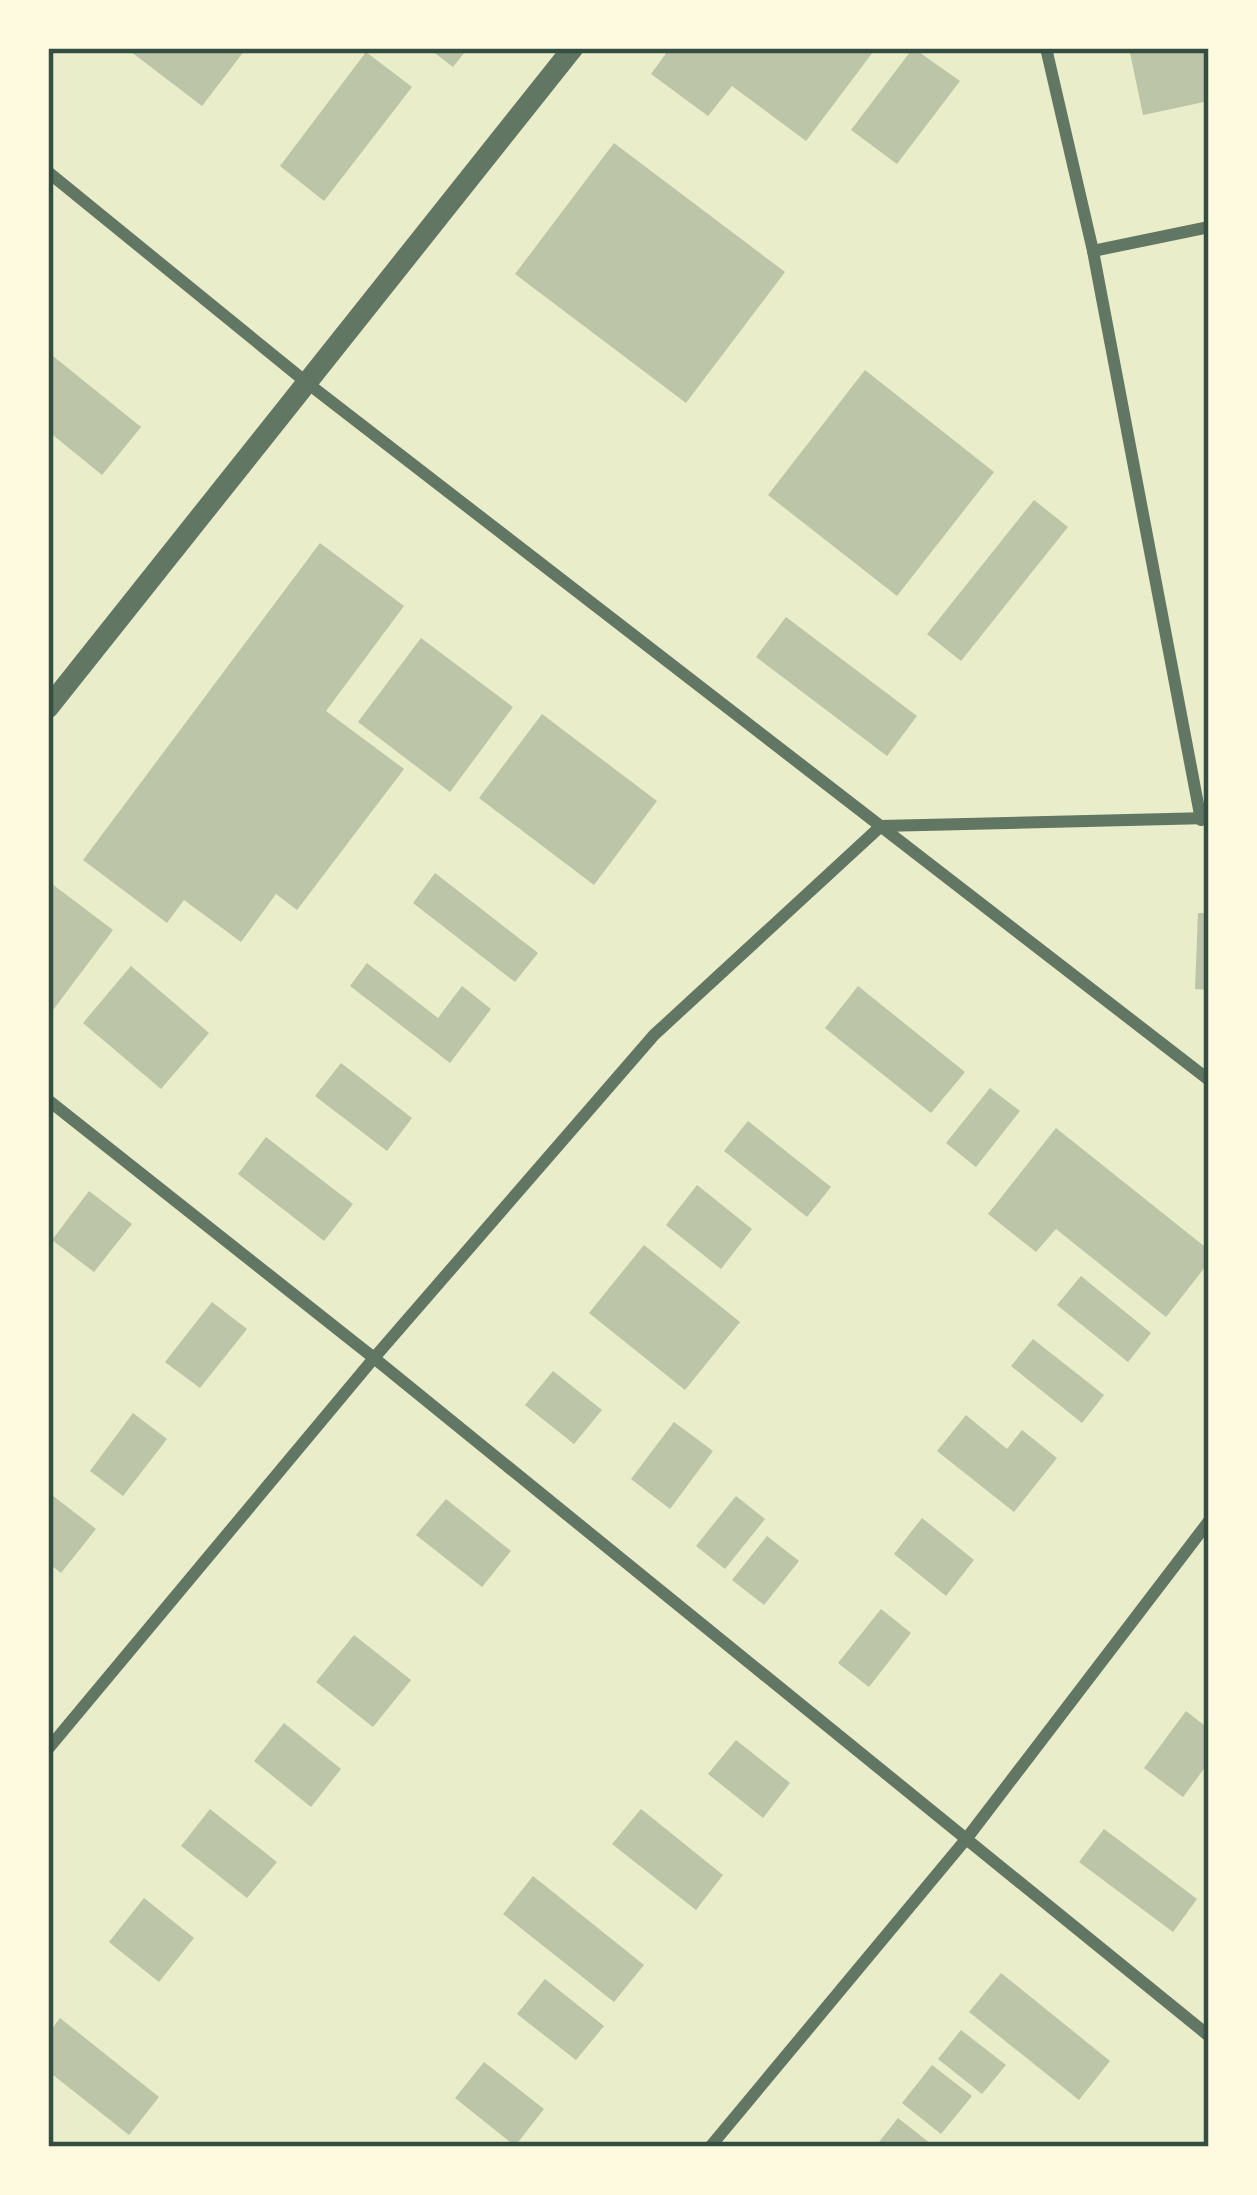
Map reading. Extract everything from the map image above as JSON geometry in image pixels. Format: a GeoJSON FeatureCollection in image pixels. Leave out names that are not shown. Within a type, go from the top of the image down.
{"type":"FeatureCollection","features":[{"type":"Feature","properties":{"kind":"street"},"geometry":{"type":"LineString","coordinates":[[48,708],[573,48]]}},
{"type":"Feature","properties":{"kind":"street"},"geometry":{"type":"LineString","coordinates":[[48,1749],[374,1358],[654,1035],[881,826],[1205,819],[1093,251],[1046,48]]}},
{"type":"Feature","properties":{"kind":"street"},"geometry":{"type":"LineString","coordinates":[[48,172],[306,382],[1209,1080]]}},
{"type":"Feature","properties":{"kind":"street"},"geometry":{"type":"LineString","coordinates":[[1093,251],[1209,227]]}},
{"type":"Feature","properties":{"kind":"street"},"geometry":{"type":"LineString","coordinates":[[48,1100],[374,1358],[1209,2036]]}},
{"type":"Feature","properties":{"kind":"street"},"geometry":{"type":"LineString","coordinates":[[710,2147],[967,1838],[1209,1521]]}},
{"type":"Feature","properties":{"kind":"building"},"geometry":{"type":"Polygon","coordinates":[[[126,48],[243,48],[245,50],[202,106],[126,48]]]}},
{"type":"Feature","properties":{"kind":"building"},"geometry":{"type":"Polygon","coordinates":[[[428,48],[468,48],[453,67],[428,48]]]}},
{"type":"Feature","properties":{"kind":"building"},"geometry":{"type":"Polygon","coordinates":[[[670,48],[876,48],[806,141],[732,86],[708,116],[651,74],[670,48]]]}},
{"type":"Feature","properties":{"kind":"building"},"geometry":{"type":"Polygon","coordinates":[[[913,48],[960,81],[897,164],[851,130],[913,48]]]}},
{"type":"Feature","properties":{"kind":"building"},"geometry":{"type":"Polygon","coordinates":[[[1129,48],[1209,48],[1209,101],[1143,115],[1129,48]]]}},
{"type":"Feature","properties":{"kind":"building"},"geometry":{"type":"Polygon","coordinates":[[[366,52],[412,87],[324,201],[280,166],[366,52]]]}},
{"type":"Feature","properties":{"kind":"building"},"geometry":{"type":"Polygon","coordinates":[[[614,143],[785,272],[686,403],[515,274],[614,143]]]}},
{"type":"Feature","properties":{"kind":"building"},"geometry":{"type":"Polygon","coordinates":[[[48,352],[141,427],[102,475],[48,431],[48,352]]]}},
{"type":"Feature","properties":{"kind":"building"},"geometry":{"type":"Polygon","coordinates":[[[865,370],[994,472],[897,596],[768,495],[865,370]]]}},
{"type":"Feature","properties":{"kind":"building"},"geometry":{"type":"Polygon","coordinates":[[[1034,500],[1068,527],[961,661],[927,634],[1034,500]]]}},
{"type":"Feature","properties":{"kind":"building"},"geometry":{"type":"Polygon","coordinates":[[[320,543],[404,606],[326,711],[404,769],[297,910],[276,894],[241,942],[184,900],[167,923],[83,860],[320,543]]]}},
{"type":"Feature","properties":{"kind":"building"},"geometry":{"type":"Polygon","coordinates":[[[786,617],[917,716],[887,756],[756,657],[786,617]]]}},
{"type":"Feature","properties":{"kind":"building"},"geometry":{"type":"Polygon","coordinates":[[[421,638],[513,707],[450,792],[358,722],[421,638]]]}},
{"type":"Feature","properties":{"kind":"building"},"geometry":{"type":"Polygon","coordinates":[[[542,714],[657,801],[594,885],[479,798],[542,714]]]}},
{"type":"Feature","properties":{"kind":"building"},"geometry":{"type":"Polygon","coordinates":[[[435,873],[538,953],[515,982],[413,903],[435,873]]]}},
{"type":"Feature","properties":{"kind":"building"},"geometry":{"type":"Polygon","coordinates":[[[48,881],[113,930],[53,1010],[48,1006],[48,881]]]}},
{"type":"Feature","properties":{"kind":"building"},"geometry":{"type":"Polygon","coordinates":[[[1198,913],[1209,913],[1209,990],[1195,989],[1198,913]]]}},
{"type":"Feature","properties":{"kind":"building"},"geometry":{"type":"Polygon","coordinates":[[[367,963],[438,1018],[462,986],[491,1009],[450,1063],[350,986],[367,963]]]}},
{"type":"Feature","properties":{"kind":"building"},"geometry":{"type":"Polygon","coordinates":[[[131,966],[209,1033],[161,1089],[83,1023],[131,966]]]}},
{"type":"Feature","properties":{"kind":"building"},"geometry":{"type":"Polygon","coordinates":[[[858,986],[965,1072],[931,1113],[825,1028],[858,986]]]}},
{"type":"Feature","properties":{"kind":"building"},"geometry":{"type":"Polygon","coordinates":[[[341,1063],[412,1118],[387,1151],[315,1096],[341,1063]]]}},
{"type":"Feature","properties":{"kind":"building"},"geometry":{"type":"Polygon","coordinates":[[[990,1088],[1020,1111],[976,1167],[946,1143],[990,1088]]]}},
{"type":"Feature","properties":{"kind":"building"},"geometry":{"type":"Polygon","coordinates":[[[748,1121],[831,1187],[807,1217],[724,1151],[748,1121]]]}},
{"type":"Feature","properties":{"kind":"building"},"geometry":{"type":"Polygon","coordinates":[[[1056,1128],[1209,1250],[1209,1262],[1166,1317],[1056,1229],[1036,1252],[988,1214],[1056,1128]]]}},
{"type":"Feature","properties":{"kind":"building"},"geometry":{"type":"Polygon","coordinates":[[[266,1137],[353,1204],[324,1241],[238,1174],[266,1137]]]}},
{"type":"Feature","properties":{"kind":"building"},"geometry":{"type":"Polygon","coordinates":[[[697,1185],[752,1229],[721,1269],[666,1225],[697,1185]]]}},
{"type":"Feature","properties":{"kind":"building"},"geometry":{"type":"Polygon","coordinates":[[[89,1191],[132,1224],[94,1272],[52,1240],[89,1191]]]}},
{"type":"Feature","properties":{"kind":"building"},"geometry":{"type":"Polygon","coordinates":[[[644,1245],[740,1322],[685,1390],[589,1313],[644,1245]]]}},
{"type":"Feature","properties":{"kind":"building"},"geometry":{"type":"Polygon","coordinates":[[[1081,1276],[1151,1333],[1128,1362],[1057,1305],[1081,1276]]]}},
{"type":"Feature","properties":{"kind":"building"},"geometry":{"type":"Polygon","coordinates":[[[212,1302],[247,1329],[200,1388],[165,1362],[212,1302]]]}},
{"type":"Feature","properties":{"kind":"building"},"geometry":{"type":"Polygon","coordinates":[[[1033,1339],[1104,1395],[1082,1423],[1011,1366],[1033,1339]]]}},
{"type":"Feature","properties":{"kind":"building"},"geometry":{"type":"Polygon","coordinates":[[[553,1371],[602,1410],[574,1444],[525,1405],[553,1371]]]}},
{"type":"Feature","properties":{"kind":"building"},"geometry":{"type":"Polygon","coordinates":[[[133,1413],[167,1439],[123,1496],[90,1471],[133,1413]]]}},
{"type":"Feature","properties":{"kind":"building"},"geometry":{"type":"Polygon","coordinates":[[[966,1415],[1007,1449],[1022,1430],[1057,1458],[1014,1512],[937,1451],[966,1415]]]}},
{"type":"Feature","properties":{"kind":"building"},"geometry":{"type":"Polygon","coordinates":[[[674,1422],[713,1451],[670,1509],[631,1479],[674,1422]]]}},
{"type":"Feature","properties":{"kind":"building"},"geometry":{"type":"Polygon","coordinates":[[[48,1492],[96,1529],[61,1573],[48,1563],[48,1492]]]}},
{"type":"Feature","properties":{"kind":"building"},"geometry":{"type":"Polygon","coordinates":[[[736,1496],[765,1519],[725,1569],[696,1546],[736,1496]]]}},
{"type":"Feature","properties":{"kind":"building"},"geometry":{"type":"Polygon","coordinates":[[[446,1499],[511,1551],[482,1587],[416,1535],[446,1499]]]}},
{"type":"Feature","properties":{"kind":"building"},"geometry":{"type":"Polygon","coordinates":[[[922,1518],[974,1560],[946,1596],[894,1554],[922,1518]]]}},
{"type":"Feature","properties":{"kind":"building"},"geometry":{"type":"Polygon","coordinates":[[[767,1536],[799,1561],[764,1605],[732,1580],[767,1536]]]}},
{"type":"Feature","properties":{"kind":"building"},"geometry":{"type":"Polygon","coordinates":[[[881,1609],[911,1633],[869,1687],[838,1663],[881,1609]]]}},
{"type":"Feature","properties":{"kind":"building"},"geometry":{"type":"Polygon","coordinates":[[[354,1635],[411,1680],[373,1727],[316,1682],[354,1635]]]}},
{"type":"Feature","properties":{"kind":"building"},"geometry":{"type":"Polygon","coordinates":[[[1186,1711],[1209,1729],[1209,1762],[1183,1797],[1144,1768],[1186,1711]]]}},
{"type":"Feature","properties":{"kind":"building"},"geometry":{"type":"Polygon","coordinates":[[[284,1723],[341,1769],[311,1807],[254,1761],[284,1723]]]}},
{"type":"Feature","properties":{"kind":"building"},"geometry":{"type":"Polygon","coordinates":[[[736,1740],[790,1783],[763,1818],[708,1774],[736,1740]]]}},
{"type":"Feature","properties":{"kind":"building"},"geometry":{"type":"Polygon","coordinates":[[[210,1809],[277,1862],[247,1898],[181,1846],[210,1809]]]}},
{"type":"Feature","properties":{"kind":"building"},"geometry":{"type":"Polygon","coordinates":[[[641,1809],[723,1875],[696,1910],[612,1844],[641,1809]]]}},
{"type":"Feature","properties":{"kind":"building"},"geometry":{"type":"Polygon","coordinates":[[[1104,1829],[1197,1899],[1173,1932],[1079,1862],[1104,1829]]]}},
{"type":"Feature","properties":{"kind":"building"},"geometry":{"type":"Polygon","coordinates":[[[533,1876],[644,1965],[614,2002],[503,1914],[533,1876]]]}},
{"type":"Feature","properties":{"kind":"building"},"geometry":{"type":"Polygon","coordinates":[[[144,1898],[194,1938],[159,1982],[109,1942],[144,1898]]]}},
{"type":"Feature","properties":{"kind":"building"},"geometry":{"type":"Polygon","coordinates":[[[1001,1973],[1110,2061],[1079,2100],[969,2012],[1001,1973]]]}},
{"type":"Feature","properties":{"kind":"building"},"geometry":{"type":"Polygon","coordinates":[[[545,1979],[604,2026],[576,2060],[517,2014],[545,1979]]]}},
{"type":"Feature","properties":{"kind":"building"},"geometry":{"type":"Polygon","coordinates":[[[60,2018],[159,2097],[129,2135],[48,2071],[48,2034],[60,2018]]]}},
{"type":"Feature","properties":{"kind":"building"},"geometry":{"type":"Polygon","coordinates":[[[961,2030],[1006,2065],[982,2094],[938,2059],[961,2030]]]}},
{"type":"Feature","properties":{"kind":"building"},"geometry":{"type":"Polygon","coordinates":[[[484,2062],[544,2109],[515,2146],[455,2098],[484,2062]]]}},
{"type":"Feature","properties":{"kind":"building"},"geometry":{"type":"Polygon","coordinates":[[[932,2065],[972,2096],[941,2134],[902,2103],[932,2065]]]}},
{"type":"Feature","properties":{"kind":"building"},"geometry":{"type":"Polygon","coordinates":[[[898,2118],[935,2147],[875,2147],[898,2118]]]}}]}
